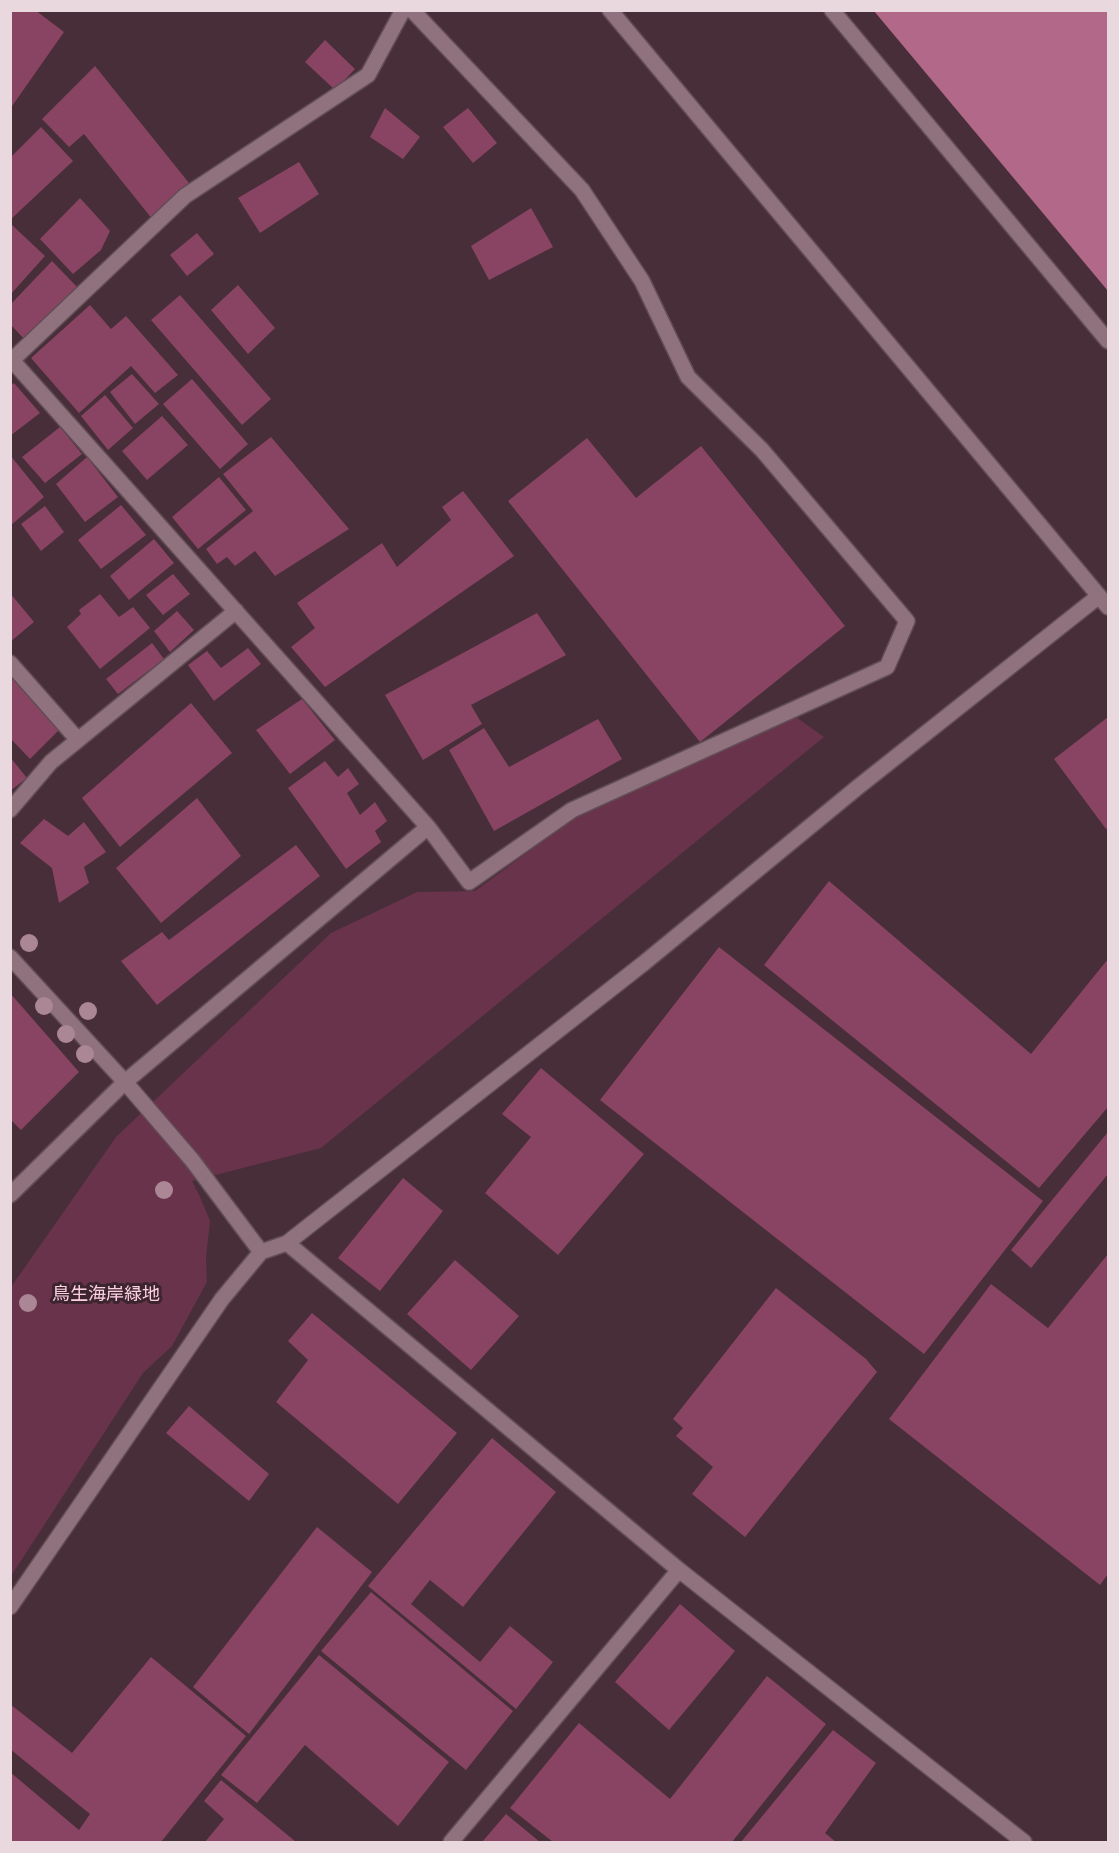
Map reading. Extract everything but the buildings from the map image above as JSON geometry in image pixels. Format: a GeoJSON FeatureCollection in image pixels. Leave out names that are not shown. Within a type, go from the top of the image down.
{"type":"FeatureCollection","features":[{"type":"Feature","properties":{"kind":"street"},"geometry":{"type":"LineString","coordinates":[[403,10],[368,75],[185,196],[11,360],[428,827],[469,882],[573,810],[887,667],[908,621],[762,450],[688,378],[642,281],[582,190],[412,10]]}},
{"type":"Feature","properties":{"kind":"street"},"geometry":{"type":"LineString","coordinates":[[10,1606],[222,1299],[261,1252],[287,1244],[644,963],[858,787],[1104,602],[610,10]]}},
{"type":"Feature","properties":{"kind":"street"},"geometry":{"type":"LineString","coordinates":[[832,10],[1108,341]]}},
{"type":"Feature","properties":{"kind":"street"},"geometry":{"type":"LineString","coordinates":[[10,810],[51,762],[236,611]]}},
{"type":"Feature","properties":{"kind":"street"},"geometry":{"type":"LineString","coordinates":[[10,663],[78,740]]}},
{"type":"Feature","properties":{"kind":"street"},"geometry":{"type":"LineString","coordinates":[[10,1195],[124,1082],[428,827]]}},
{"type":"Feature","properties":{"kind":"street"},"geometry":{"type":"LineString","coordinates":[[10,957],[192,1160],[261,1252]]}},
{"type":"Feature","properties":{"kind":"street"},"geometry":{"type":"LineString","coordinates":[[287,1244],[679,1570],[1024,1842]]}},
{"type":"Feature","properties":{"kind":"street"},"geometry":{"type":"LineString","coordinates":[[451,1842],[679,1570]]}},
{"type":"Feature","properties":{"kind":"green space","name":"鳥生海岸緑地"},"geometry":{"type":"Polygon","coordinates":[[[793,715],[824,737],[321,1148],[192,1181],[210,1221],[206,1258],[207,1282],[172,1346],[143,1373],[11,1576],[11,1287],[116,1137],[331,933],[417,892],[475,891],[582,812],[793,715]]]}},
{"type":"Feature","properties":{"kind":"shaded area"},"geometry":{"type":"Polygon","coordinates":[[[874,11],[1108,11],[1108,291],[874,11]]]}}]}
